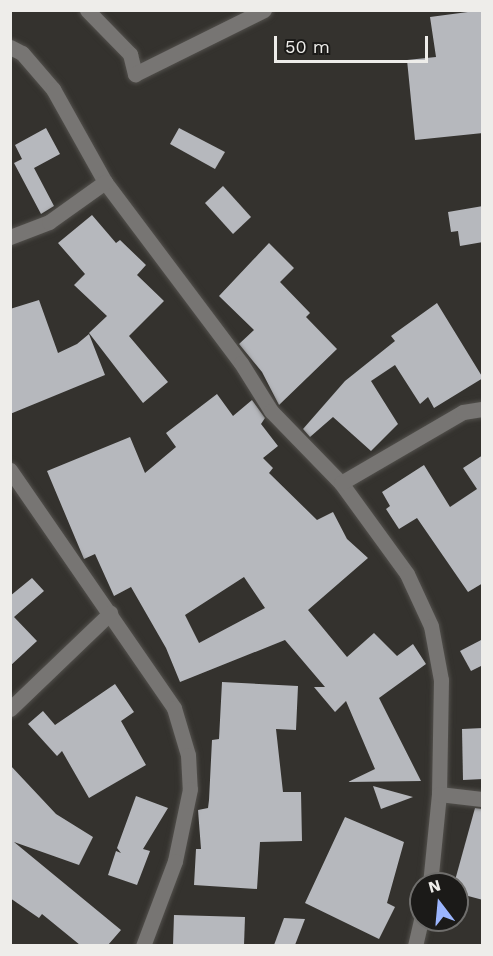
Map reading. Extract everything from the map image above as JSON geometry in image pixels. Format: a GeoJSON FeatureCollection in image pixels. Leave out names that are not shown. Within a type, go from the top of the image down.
{"type":"FeatureCollection","features":[{"type":"Feature","properties":{"kind":"street"},"geometry":{"type":"LineString","coordinates":[[87,10],[130,54],[135,74],[264,10]]}},
{"type":"Feature","properties":{"kind":"street"},"geometry":{"type":"LineString","coordinates":[[10,47],[22,53],[54,89],[105,182],[235,354],[271,411],[341,483],[407,574],[431,626],[441,680],[440,794],[431,872]]}},
{"type":"Feature","properties":{"kind":"street"},"geometry":{"type":"LineString","coordinates":[[10,237],[49,222],[105,182]]}},
{"type":"Feature","properties":{"kind":"street"},"geometry":{"type":"LineString","coordinates":[[341,483],[464,412],[483,409]]}},
{"type":"Feature","properties":{"kind":"street"},"geometry":{"type":"LineString","coordinates":[[10,470],[174,708],[188,755],[190,789],[175,861],[143,945]]}},
{"type":"Feature","properties":{"kind":"street"},"geometry":{"type":"LineString","coordinates":[[10,709],[110,613]]}},
{"type":"Feature","properties":{"kind":"street"},"geometry":{"type":"LineString","coordinates":[[440,794],[483,799]]}},
{"type":"Feature","properties":{"kind":"building"},"geometry":{"type":"Polygon","coordinates":[[[483,10],[483,133],[415,140],[407,60],[436,57],[430,17],[483,10]]]}},
{"type":"Feature","properties":{"kind":"building"},"geometry":{"type":"Polygon","coordinates":[[[46,128],[60,154],[34,168],[54,206],[41,214],[14,163],[22,159],[15,145],[46,128]]]}},
{"type":"Feature","properties":{"kind":"building"},"geometry":{"type":"Polygon","coordinates":[[[179,128],[225,152],[215,169],[170,144],[179,128]]]}},
{"type":"Feature","properties":{"kind":"building"},"geometry":{"type":"Polygon","coordinates":[[[223,186],[251,217],[233,234],[205,203],[223,186]]]}},
{"type":"Feature","properties":{"kind":"building"},"geometry":{"type":"Polygon","coordinates":[[[483,206],[483,242],[460,246],[458,231],[451,232],[448,212],[483,206]]]}},
{"type":"Feature","properties":{"kind":"building"},"geometry":{"type":"Polygon","coordinates":[[[92,215],[116,243],[120,240],[146,265],[137,275],[164,301],[129,336],[168,382],[143,403],[89,333],[107,316],[74,285],[85,274],[58,243],[92,215]]]}},
{"type":"Feature","properties":{"kind":"building"},"geometry":{"type":"Polygon","coordinates":[[[269,243],[294,268],[280,282],[310,313],[306,317],[337,349],[279,405],[262,372],[239,344],[254,330],[219,296],[269,243]]]}},
{"type":"Feature","properties":{"kind":"building"},"geometry":{"type":"Polygon","coordinates":[[[39,300],[58,353],[77,344],[89,334],[105,375],[10,414],[10,309],[39,300]]]}},
{"type":"Feature","properties":{"kind":"building"},"geometry":{"type":"Polygon","coordinates":[[[437,303],[483,378],[434,408],[428,397],[420,404],[395,365],[371,381],[398,424],[371,451],[333,417],[310,437],[303,429],[345,381],[395,341],[391,336],[437,303]]]}},
{"type":"Feature","properties":{"kind":"building"},"geometry":{"type":"Polygon","coordinates":[[[217,394],[233,416],[252,400],[265,418],[261,424],[278,446],[263,458],[273,468],[269,473],[317,520],[333,512],[347,539],[368,558],[308,610],[347,657],[374,633],[397,656],[413,644],[426,664],[379,698],[421,781],[348,782],[375,769],[346,701],[335,712],[314,687],[325,687],[285,640],[180,682],[166,648],[131,587],[114,596],[95,554],[84,559],[47,471],[130,437],[145,473],[176,447],[166,433],[217,394]],[[244,577],[185,615],[199,643],[265,608],[244,577]]]}},
{"type":"Feature","properties":{"kind":"building"},"geometry":{"type":"Polygon","coordinates":[[[483,455],[483,583],[468,592],[417,518],[399,529],[386,509],[390,506],[382,492],[424,465],[450,507],[477,489],[463,468],[483,455]]]}},
{"type":"Feature","properties":{"kind":"building"},"geometry":{"type":"Polygon","coordinates":[[[32,578],[44,591],[14,617],[37,641],[10,666],[10,596],[32,578]]]}},
{"type":"Feature","properties":{"kind":"building"},"geometry":{"type":"Polygon","coordinates":[[[483,639],[483,665],[471,671],[460,651],[483,639]]]}},
{"type":"Feature","properties":{"kind":"building"},"geometry":{"type":"Polygon","coordinates":[[[222,682],[298,686],[296,730],[276,729],[283,792],[301,792],[302,841],[260,842],[257,889],[194,885],[196,849],[201,849],[198,810],[208,808],[212,740],[219,739],[222,682]]]}},
{"type":"Feature","properties":{"kind":"building"},"geometry":{"type":"Polygon","coordinates":[[[115,684],[134,712],[121,721],[146,765],[89,798],[62,751],[57,756],[28,724],[43,711],[55,725],[115,684]]]}},
{"type":"Feature","properties":{"kind":"building"},"geometry":{"type":"Polygon","coordinates":[[[483,728],[483,779],[463,780],[462,729],[483,728]]]}},
{"type":"Feature","properties":{"kind":"building"},"geometry":{"type":"Polygon","coordinates":[[[10,765],[56,814],[93,837],[79,865],[14,842],[121,930],[108,945],[80,945],[42,914],[39,918],[10,898],[10,765]]]}},
{"type":"Feature","properties":{"kind":"building"},"geometry":{"type":"Polygon","coordinates":[[[373,786],[413,797],[381,809],[373,786]]]}},
{"type":"Feature","properties":{"kind":"building"},"geometry":{"type":"Polygon","coordinates":[[[136,796],[168,808],[143,849],[150,851],[137,885],[108,875],[116,851],[121,853],[117,848],[136,796]]]}},
{"type":"Feature","properties":{"kind":"building"},"geometry":{"type":"Polygon","coordinates":[[[475,808],[483,809],[483,900],[469,896],[469,872],[457,872],[475,808]]]}},
{"type":"Feature","properties":{"kind":"building"},"geometry":{"type":"Polygon","coordinates":[[[345,817],[404,842],[387,903],[395,907],[379,939],[305,903],[345,817]]]}},
{"type":"Feature","properties":{"kind":"building"},"geometry":{"type":"Polygon","coordinates":[[[174,915],[245,917],[244,945],[173,945],[174,915]]]}},
{"type":"Feature","properties":{"kind":"building"},"geometry":{"type":"Polygon","coordinates":[[[284,918],[305,919],[295,945],[274,945],[284,918]]]}}]}
